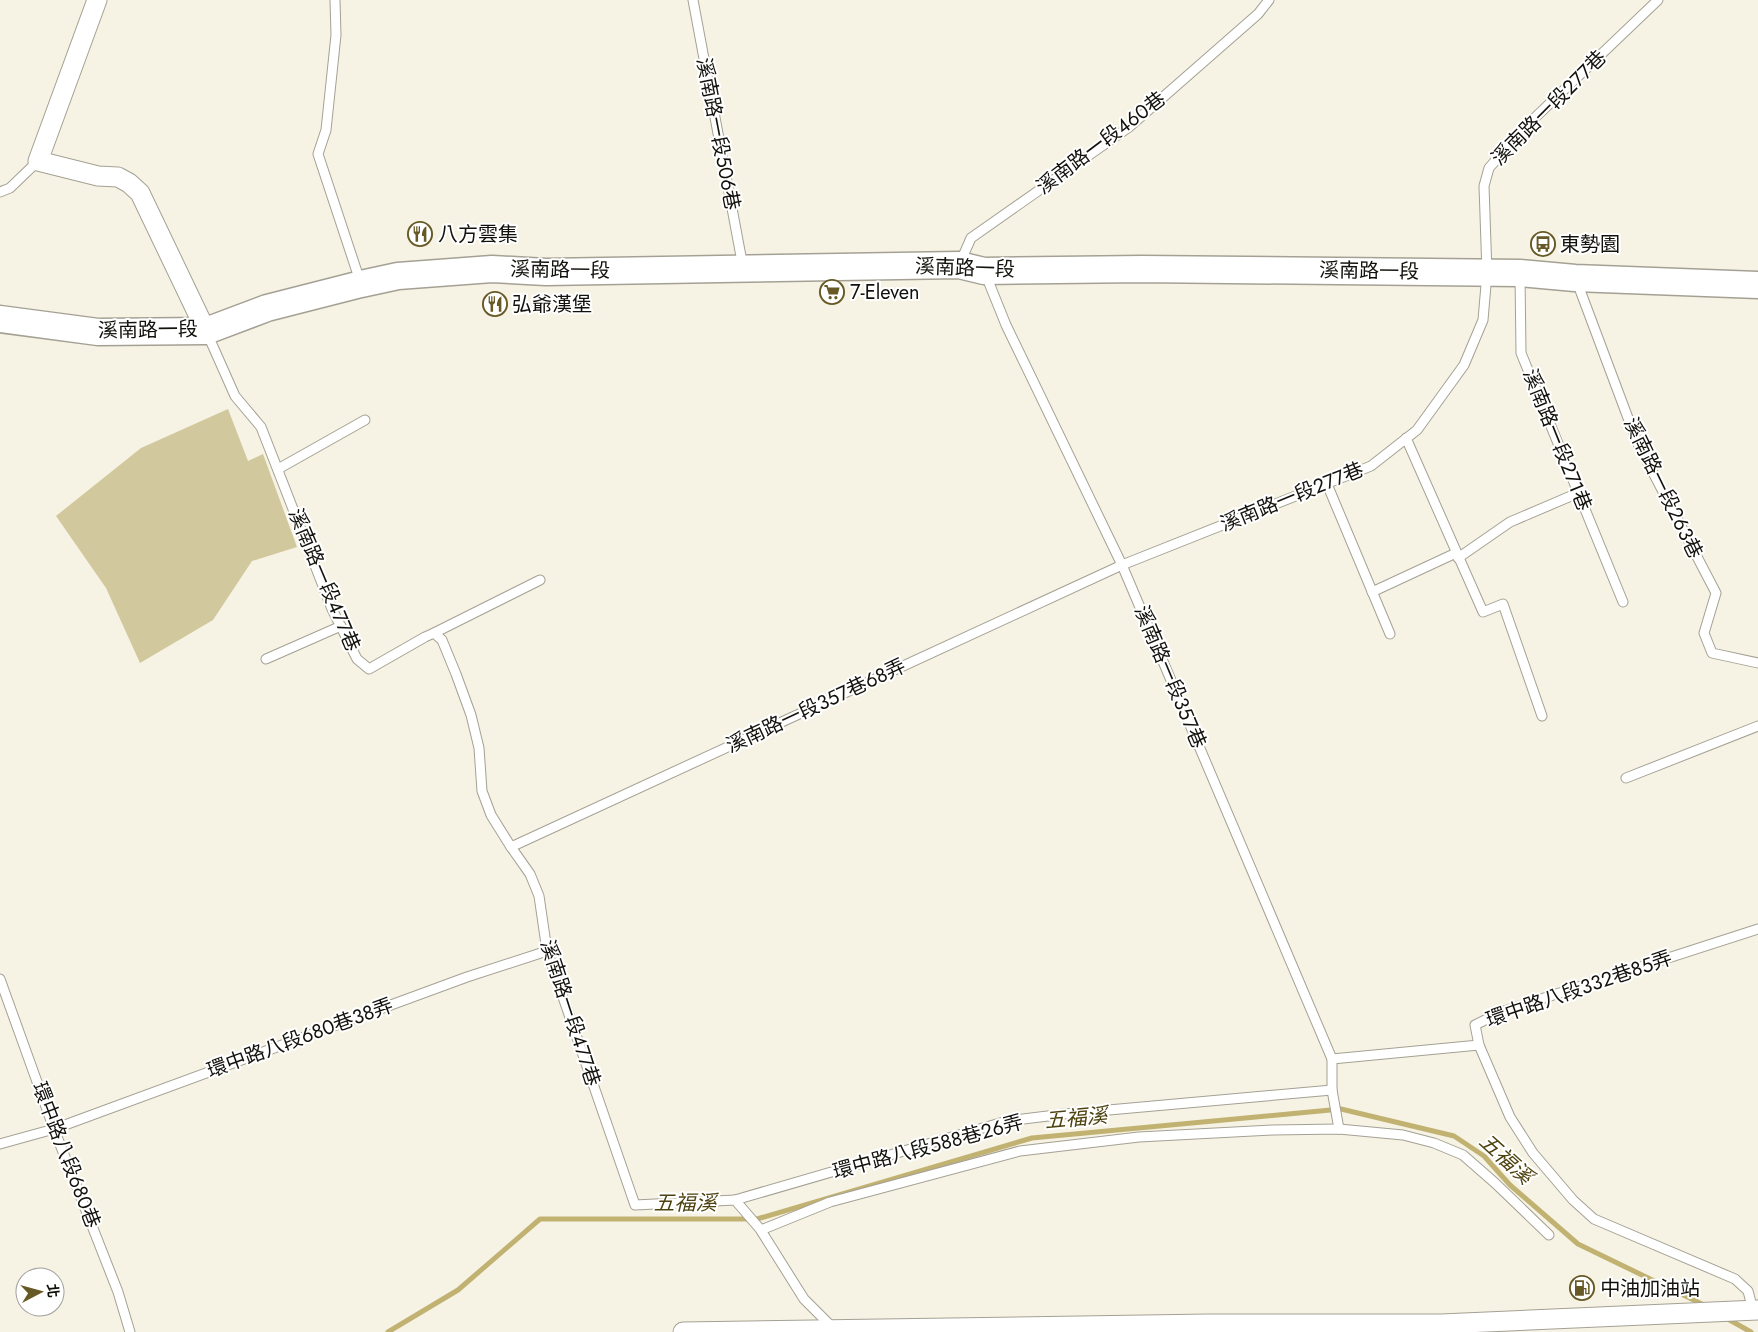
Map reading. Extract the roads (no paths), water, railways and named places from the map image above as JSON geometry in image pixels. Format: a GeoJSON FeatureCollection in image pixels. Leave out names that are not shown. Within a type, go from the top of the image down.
{"type":"FeatureCollection","features":[{"type":"Feature","properties":{"kind":"main road","name":"溪南路一段"},"geometry":{"type":"LineString","coordinates":[[0,319],[98,332],[206,331],[267,308],[361,284],[398,276],[492,269],[546,272],[971,268],[1520,273],[1575,278],[1758,285]]}},
{"type":"Feature","properties":{"kind":"street"},"geometry":{"type":"LineString","coordinates":[[97,0],[38,161],[98,176],[118,177],[130,183],[140,193],[206,331]]}},
{"type":"Feature","properties":{"kind":"street"},"geometry":{"type":"LineString","coordinates":[[683,1332],[1208,1324],[1431,1328],[1653,1314],[1754,1310]]}},
{"type":"Feature","properties":{"kind":"lane"},"geometry":{"type":"LineString","coordinates":[[335,0],[336,35],[326,130],[318,154],[361,284]]}},
{"type":"Feature","properties":{"kind":"lane","name":"溪南路一段506巷"},"geometry":{"type":"LineString","coordinates":[[693,0],[744,269]]}},
{"type":"Feature","properties":{"kind":"lane","name":"溪南路一段460巷"},"geometry":{"type":"LineString","coordinates":[[971,268],[971,238],[1130,127],[1258,14],[1269,0]]}},
{"type":"Feature","properties":{"kind":"lane","name":"溪南路一段277巷"},"geometry":{"type":"LineString","coordinates":[[1122,565],[1371,466],[1417,430],[1464,365],[1482,320],[1487,273],[1484,186],[1488,168],[1523,129],[1658,0]]}},
{"type":"Feature","properties":{"kind":"lane"},"geometry":{"type":"LineString","coordinates":[[0,192],[10,188],[38,161]]}},
{"type":"Feature","properties":{"kind":"lane","name":"溪南路一段357巷"},"geometry":{"type":"LineString","coordinates":[[971,268],[1006,324],[1122,565],[1332,1059],[1332,1090],[1339,1128]]}},
{"type":"Feature","properties":{"kind":"lane","name":"溪南路一段271巷"},"geometry":{"type":"LineString","coordinates":[[1520,273],[1521,353],[1622,602]]}},
{"type":"Feature","properties":{"kind":"lane","name":"溪南路一段263巷"},"geometry":{"type":"LineString","coordinates":[[1575,278],[1637,442],[1716,593],[1704,633],[1712,653],[1758,663]]}},
{"type":"Feature","properties":{"kind":"lane","name":"溪南路一段477巷"},"geometry":{"type":"LineString","coordinates":[[206,331],[235,396],[261,427],[332,610],[357,659],[369,669],[434,633],[442,640],[456,674],[479,748],[482,791],[491,815],[530,874],[539,896],[547,950],[635,1205]]}},
{"type":"Feature","properties":{"kind":"lane"},"geometry":{"type":"LineString","coordinates":[[278,469],[365,420]]}},
{"type":"Feature","properties":{"kind":"lane"},"geometry":{"type":"LineString","coordinates":[[1406,438],[1483,612],[1503,604],[1542,716]]}},
{"type":"Feature","properties":{"kind":"lane"},"geometry":{"type":"LineString","coordinates":[[1327,484],[1390,634]]}},
{"type":"Feature","properties":{"kind":"lane"},"geometry":{"type":"LineString","coordinates":[[1372,592],[1457,555],[1510,522],[1578,493]]}},
{"type":"Feature","properties":{"kind":"lane","name":"溪南路一段357巷68弄"},"geometry":{"type":"LineString","coordinates":[[511,847],[1122,565]]}},
{"type":"Feature","properties":{"kind":"lane"},"geometry":{"type":"LineString","coordinates":[[434,633],[540,580]]}},
{"type":"Feature","properties":{"kind":"lane"},"geometry":{"type":"LineString","coordinates":[[266,659],[341,626]]}},
{"type":"Feature","properties":{"kind":"lane"},"geometry":{"type":"LineString","coordinates":[[1626,778],[1758,726]]}},
{"type":"Feature","properties":{"kind":"lane","name":"環中路八段332巷85弄"},"geometry":{"type":"LineString","coordinates":[[1332,1059],[1479,1045],[1475,1024],[1501,1012],[1758,929]]}},
{"type":"Feature","properties":{"kind":"lane","name":"環中路八段680巷38弄"},"geometry":{"type":"LineString","coordinates":[[0,1144],[54,1128],[467,977],[547,950]]}},
{"type":"Feature","properties":{"kind":"lane","name":"環中路八段680巷"},"geometry":{"type":"LineString","coordinates":[[0,979],[54,1128],[118,1292],[130,1332]]}},
{"type":"Feature","properties":{"kind":"lane"},"geometry":{"type":"LineString","coordinates":[[1479,1045],[1510,1117],[1533,1153],[1573,1200],[1594,1219],[1735,1279],[1748,1291],[1754,1310]]}},
{"type":"Feature","properties":{"kind":"lane","name":"環中路八段588巷26弄"},"geometry":{"type":"LineString","coordinates":[[635,1205],[736,1200],[1007,1121],[1074,1113],[1332,1090]]}},
{"type":"Feature","properties":{"kind":"lane"},"geometry":{"type":"LineString","coordinates":[[760,1230],[830,1202],[1020,1151],[1139,1137],[1339,1128],[1403,1134],[1434,1143],[1463,1155],[1549,1235]]}},
{"type":"Feature","properties":{"kind":"lane"},"geometry":{"type":"LineString","coordinates":[[736,1200],[760,1230],[804,1300],[834,1331]]}},
{"type":"Feature","properties":{"kind":"waterway","name":"五福溪"},"geometry":{"type":"LineString","coordinates":[[388,1332],[458,1290],[540,1219],[757,1219],[1032,1138],[1341,1109],[1454,1136],[1484,1156],[1510,1185],[1578,1244],[1706,1306]]}},
{"type":"Feature","properties":{"kind":"waterway","name":"五福溪"},"geometry":{"type":"LineString","coordinates":[[1726,1318],[1751,1332]]}},
{"type":"Feature","properties":{"kind":"place","name":"八方雲集"},"geometry":{"type":"Point","coordinates":[420,234]}},
{"type":"Feature","properties":{"kind":"place","name":"東勢園"},"geometry":{"type":"Point","coordinates":[1543,244]}},
{"type":"Feature","properties":{"kind":"place","name":"7-Eleven"},"geometry":{"type":"Point","coordinates":[832,292]}},
{"type":"Feature","properties":{"kind":"place","name":"弘爺漢堡"},"geometry":{"type":"Point","coordinates":[495,304]}},
{"type":"Feature","properties":{"kind":"place","name":"中油加油站"},"geometry":{"type":"Point","coordinates":[1582,1288]}}]}
